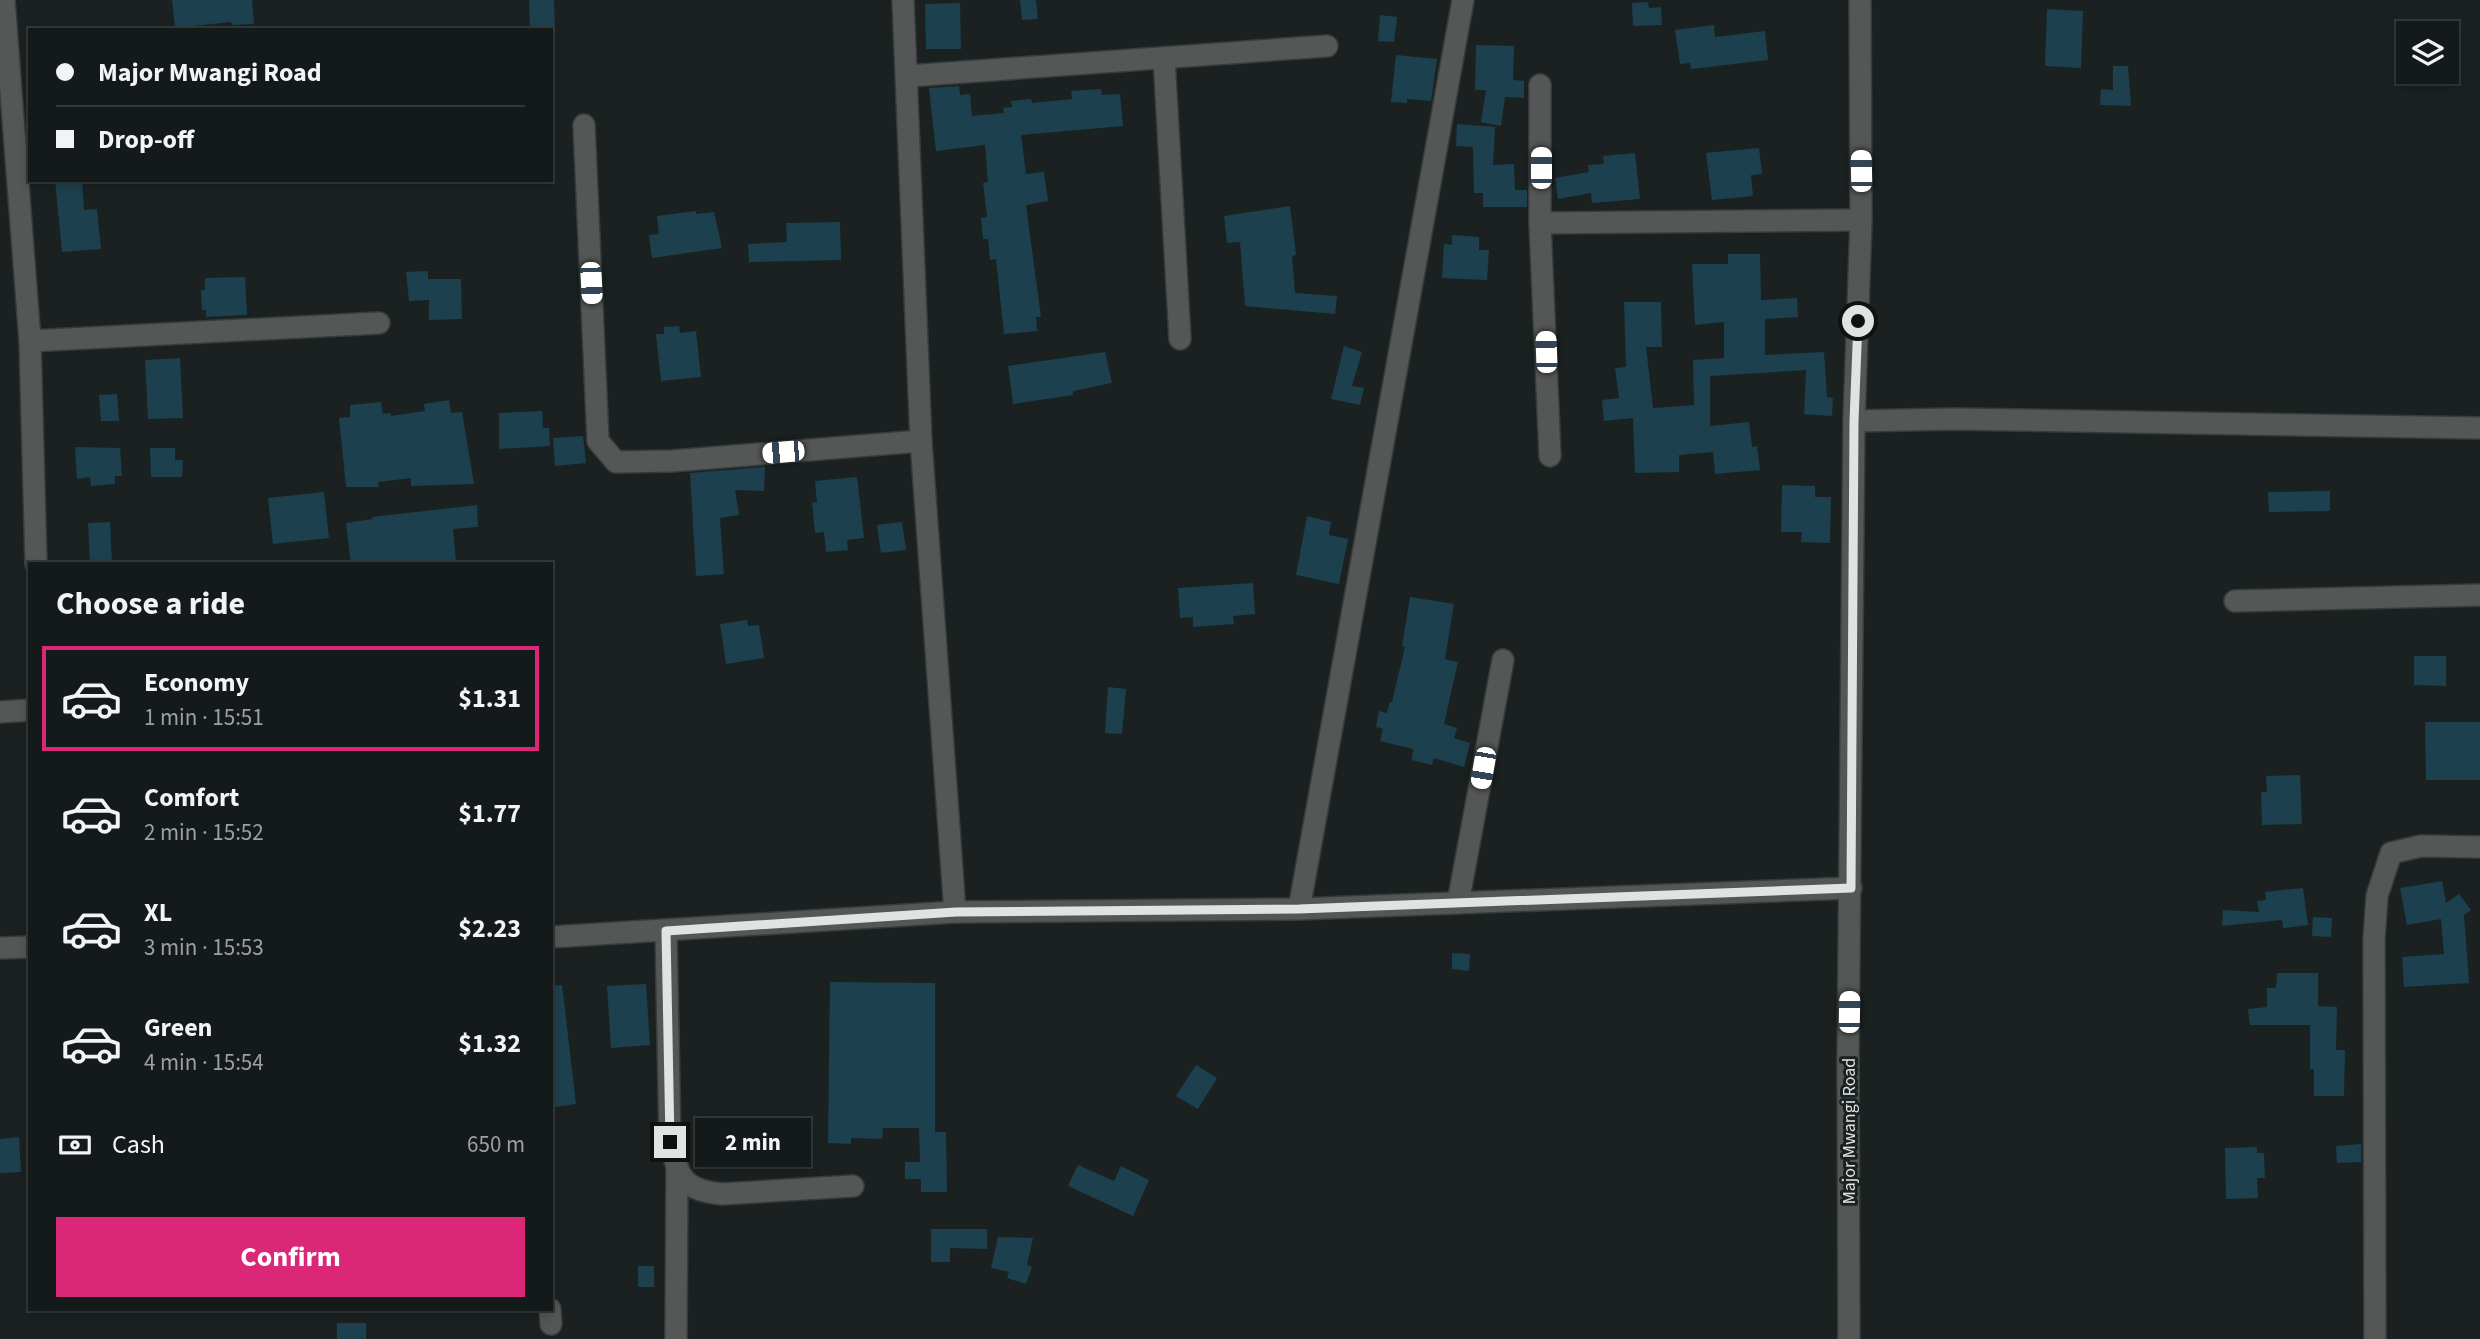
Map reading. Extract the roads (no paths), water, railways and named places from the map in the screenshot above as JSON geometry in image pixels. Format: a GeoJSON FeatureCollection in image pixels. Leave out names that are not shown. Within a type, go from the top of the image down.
{"type":"FeatureCollection","features":[{"type":"Feature","properties":{"kind":"street"},"geometry":{"type":"LineString","coordinates":[[4,0],[20,68],[36,562]]}},
{"type":"Feature","properties":{"kind":"street"},"geometry":{"type":"LineString","coordinates":[[903,0],[922,441],[956,912]]}},
{"type":"Feature","properties":{"kind":"street"},"geometry":{"type":"LineString","coordinates":[[1299,909],[1463,0]]}},
{"type":"Feature","properties":{"kind":"street","name":"Major Mwangi Road"},"geometry":{"type":"LineString","coordinates":[[1849,1339],[1854,421],[1861,220],[1860,0]]}},
{"type":"Feature","properties":{"kind":"street"},"geometry":{"type":"LineString","coordinates":[[908,76],[1327,46]]}},
{"type":"Feature","properties":{"kind":"street"},"geometry":{"type":"LineString","coordinates":[[1164,58],[1180,339]]}},
{"type":"Feature","properties":{"kind":"street"},"geometry":{"type":"LineString","coordinates":[[1540,85],[1541,223],[1550,456]]}},
{"type":"Feature","properties":{"kind":"street"},"geometry":{"type":"LineString","coordinates":[[584,125],[598,441],[616,462],[672,461],[922,441]]}},
{"type":"Feature","properties":{"kind":"street"},"geometry":{"type":"LineString","coordinates":[[1541,223],[1861,220]]}},
{"type":"Feature","properties":{"kind":"street"},"geometry":{"type":"LineString","coordinates":[[30,341],[379,323]]}},
{"type":"Feature","properties":{"kind":"street"},"geometry":{"type":"LineString","coordinates":[[1854,421],[1955,419],[2480,428]]}},
{"type":"Feature","properties":{"kind":"street"},"geometry":{"type":"LineString","coordinates":[[2235,601],[2480,595]]}},
{"type":"Feature","properties":{"kind":"street"},"geometry":{"type":"LineString","coordinates":[[1458,902],[1503,660]]}},
{"type":"Feature","properties":{"kind":"street"},"geometry":{"type":"LineString","coordinates":[[0,712],[28,710]]}},
{"type":"Feature","properties":{"kind":"street"},"geometry":{"type":"LineString","coordinates":[[2375,1339],[2374,939],[2377,896],[2391,853],[2421,846],[2480,847]]}},
{"type":"Feature","properties":{"kind":"street"},"geometry":{"type":"LineString","coordinates":[[553,937],[956,912],[1299,909],[1851,888]]}},
{"type":"Feature","properties":{"kind":"street"},"geometry":{"type":"LineString","coordinates":[[666,931],[670,1142],[677,1170],[676,1339]]}},
{"type":"Feature","properties":{"kind":"street"},"geometry":{"type":"LineString","coordinates":[[0,948],[28,947]]}},
{"type":"Feature","properties":{"kind":"street"},"geometry":{"type":"LineString","coordinates":[[677,1170],[687,1184],[705,1192],[722,1195],[853,1186]]}}]}
